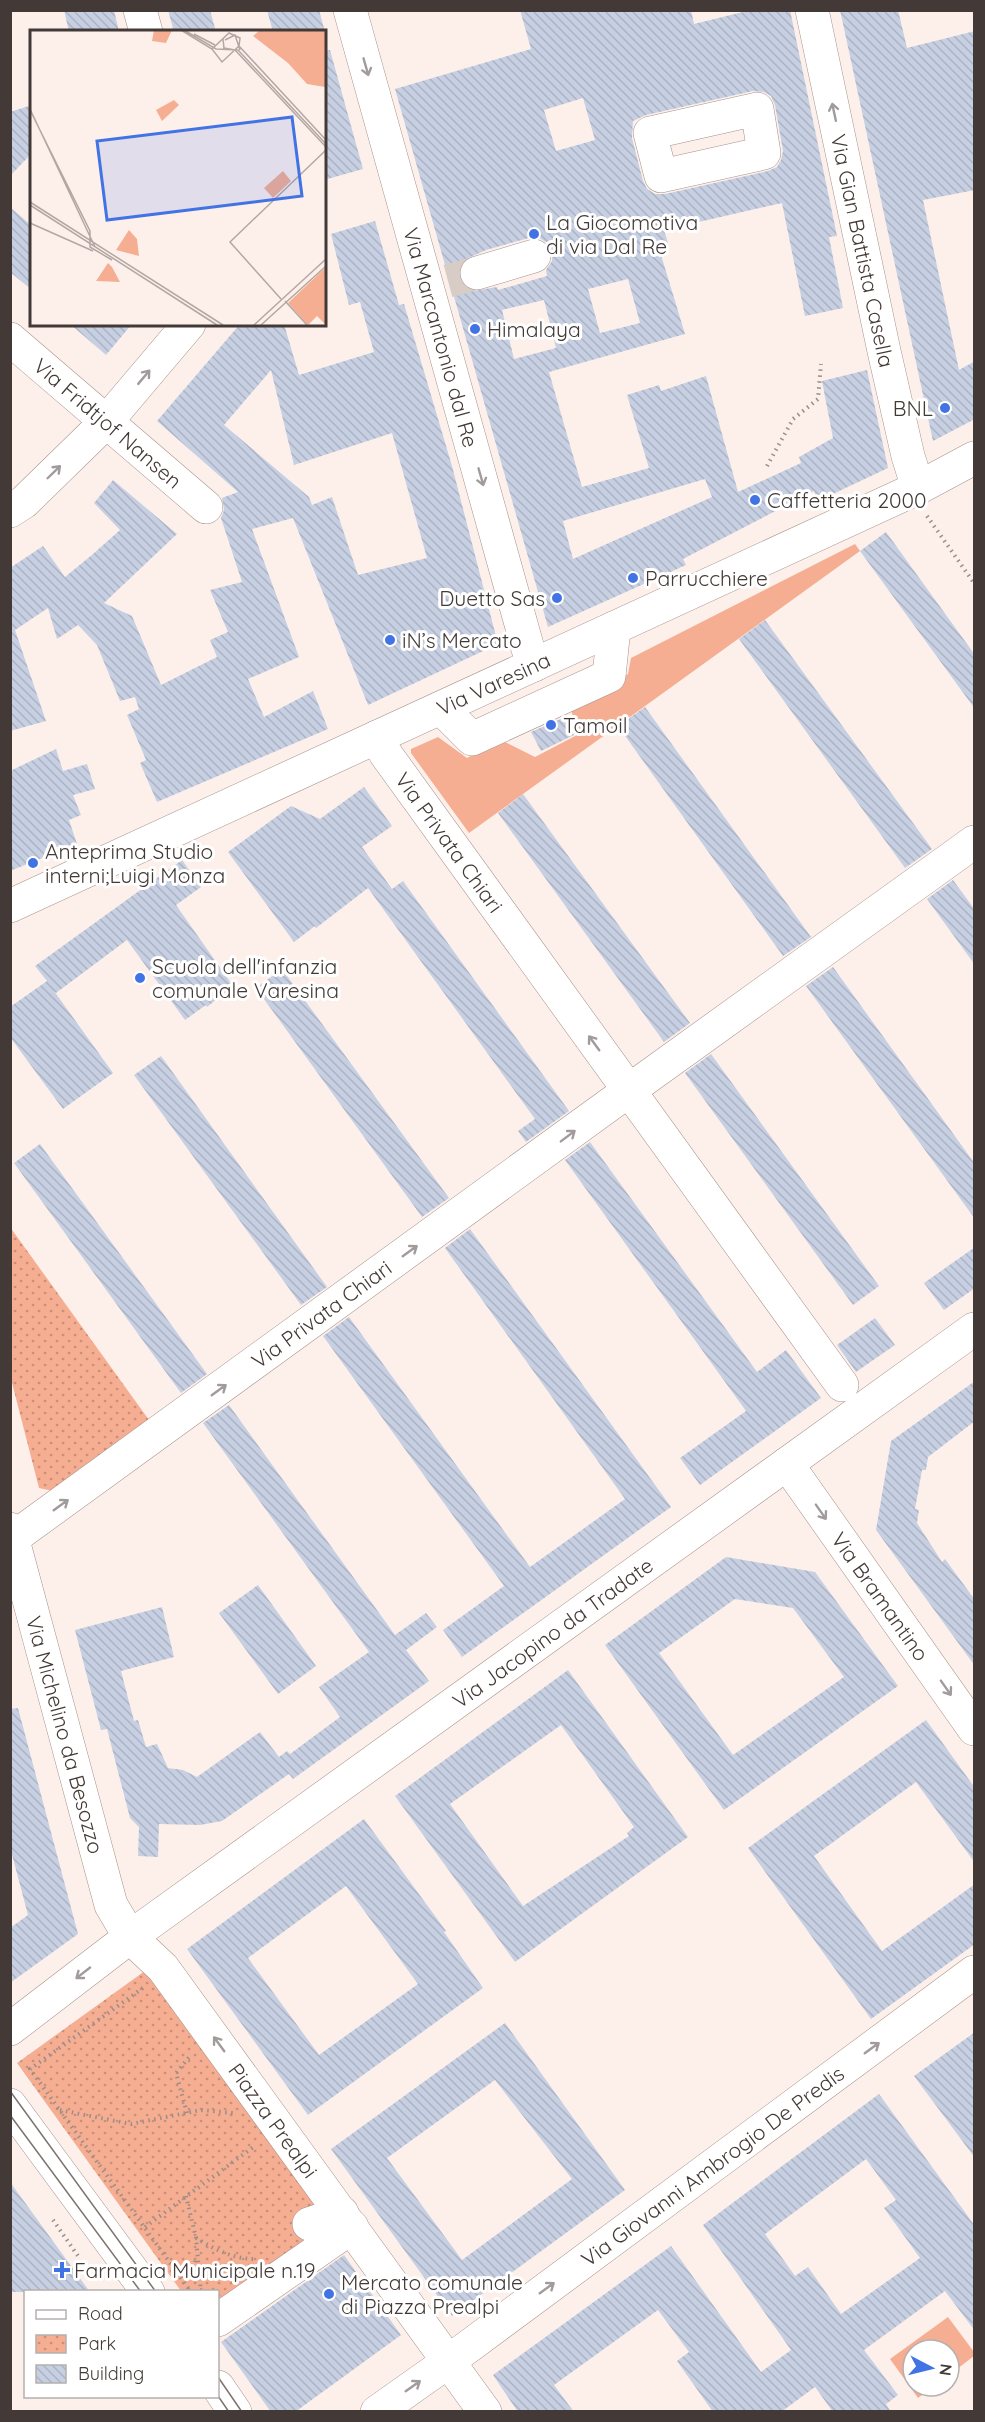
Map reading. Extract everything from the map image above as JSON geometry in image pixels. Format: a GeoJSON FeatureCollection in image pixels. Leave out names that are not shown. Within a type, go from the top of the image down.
{"type":"FeatureCollection","features":[{"type":"Feature","properties":{"kind":"street"},"geometry":{"type":"LineString","coordinates":[[140,10],[145,30]]}},
{"type":"Feature","properties":{"kind":"street","name":"Via Marcantonio dal Re"},"geometry":{"type":"LineString","coordinates":[[350,10],[451,280],[528,649],[534,664]]}},
{"type":"Feature","properties":{"kind":"street","name":"Via Gian Battista Casella"},"geometry":{"type":"LineString","coordinates":[[812,10],[887,363],[908,456],[921,499]]}},
{"type":"Feature","properties":{"kind":"street"},"geometry":{"type":"LineString","coordinates":[[451,280],[534,256]]}},
{"type":"Feature","properties":{"kind":"street"},"geometry":{"type":"LineString","coordinates":[[10,510],[24,502],[106,422],[187,326]]}},
{"type":"Feature","properties":{"kind":"street","name":"Via Fridtjof Nansen"},"geometry":{"type":"LineString","coordinates":[[10,339],[206,507]]}},
{"type":"Feature","properties":{"kind":"street","name":"Via Varesina"},"geometry":{"type":"LineString","coordinates":[[10,906],[381,745],[441,708],[614,628],[921,499],[975,458]]}},
{"type":"Feature","properties":{"kind":"street"},"geometry":{"type":"LineString","coordinates":[[441,708],[472,740],[609,676],[614,628]]}},
{"type":"Feature","properties":{"kind":"street","name":"Via Privata Chiari"},"geometry":{"type":"LineString","coordinates":[[381,745],[842,1385]]}},
{"type":"Feature","properties":{"kind":"street","name":"Via Privata Chiari"},"geometry":{"type":"LineString","coordinates":[[12,1534],[975,842]]}},
{"type":"Feature","properties":{"kind":"street","name":"Via Jacopino da Tradate"},"geometry":{"type":"LineString","coordinates":[[130,1937],[975,1329]]}},
{"type":"Feature","properties":{"kind":"street","name":"Via Bramantino"},"geometry":{"type":"LineString","coordinates":[[787,1464],[975,1729]]}},
{"type":"Feature","properties":{"kind":"street","name":"Via Michelino da Besozzo"},"geometry":{"type":"LineString","coordinates":[[12,1534],[111,1905],[130,1937]]}},
{"type":"Feature","properties":{"kind":"street"},"geometry":{"type":"LineString","coordinates":[[10,2029],[130,1937]]}},
{"type":"Feature","properties":{"kind":"street","name":"Piazza Prealpi"},"geometry":{"type":"LineString","coordinates":[[130,1937],[163,1968],[485,2412]]}},
{"type":"Feature","properties":{"kind":"street","name":"Via Giovanni Ambrogio De Predis"},"geometry":{"type":"LineString","coordinates":[[449,2361],[975,1972]]}},
{"type":"Feature","properties":{"kind":"street"},"geometry":{"type":"LineString","coordinates":[[10,2105],[147,2290]]}},
{"type":"Feature","properties":{"kind":"street"},"geometry":{"type":"LineString","coordinates":[[309,2224],[347,2220]]}},
{"type":"Feature","properties":{"kind":"street"},"geometry":{"type":"LineString","coordinates":[[219,2319],[347,2220]]}},
{"type":"Feature","properties":{"kind":"street"},"geometry":{"type":"LineString","coordinates":[[376,2412],[449,2361]]}},
{"type":"Feature","properties":{"kind":"street"},"geometry":{"type":"LineString","coordinates":[[219,2388],[235,2412]]}},
{"type":"Feature","properties":{"kind":"path"},"geometry":{"type":"LineString","coordinates":[[767,466],[793,419],[818,399],[821,364]]}},
{"type":"Feature","properties":{"kind":"path"},"geometry":{"type":"LineString","coordinates":[[921,499],[975,583]]}},
{"type":"Feature","properties":{"kind":"path"},"geometry":{"type":"LineString","coordinates":[[147,1986],[30,2069],[190,2290]]}},
{"type":"Feature","properties":{"kind":"path"},"geometry":{"type":"LineString","coordinates":[[186,2113],[176,2073],[196,2049]]}},
{"type":"Feature","properties":{"kind":"path"},"geometry":{"type":"LineString","coordinates":[[60,2110],[131,2124],[201,2110],[236,2113]]}},
{"type":"Feature","properties":{"kind":"path"},"geometry":{"type":"LineString","coordinates":[[252,2137],[264,2154]]}},
{"type":"Feature","properties":{"kind":"path"},"geometry":{"type":"LineString","coordinates":[[145,2227],[257,2144]]}},
{"type":"Feature","properties":{"kind":"path"},"geometry":{"type":"LineString","coordinates":[[186,2196],[196,2238],[201,2290]]}},
{"type":"Feature","properties":{"kind":"path"},"geometry":{"type":"LineString","coordinates":[[53,2220],[78,2256]]}},
{"type":"Feature","properties":{"kind":"path"},"geometry":{"type":"LineString","coordinates":[[196,2238],[217,2250],[239,2258],[261,2259],[253,2266]]}},
{"type":"Feature","properties":{"kind":"path"},"geometry":{"type":"LineString","coordinates":[[176,2271],[186,2271],[194,2267],[197,2254]]}},
{"type":"Feature","properties":{"kind":"green space"},"geometry":{"type":"Polygon","coordinates":[[[855,544],[860,551],[469,833],[411,753],[411,749],[438,737],[467,758],[501,740],[535,757],[579,734],[570,707],[628,674],[631,658],[855,544]]]}},
{"type":"Feature","properties":{"kind":"green space"},"geometry":{"type":"Polygon","coordinates":[[[10,1227],[149,1420],[53,1491],[39,1488],[11,1379],[10,1227]]]}},
{"type":"Feature","properties":{"kind":"green space"},"geometry":{"type":"Polygon","coordinates":[[[149,1968],[332,2223],[219,2305],[219,2290],[180,2290],[17,2063],[149,1968]]]}},
{"type":"Feature","properties":{"kind":"green space"},"geometry":{"type":"Polygon","coordinates":[[[948,2317],[974,2352],[974,2356],[961,2366],[961,2338],[919,2338],[948,2317]]]}},
{"type":"Feature","properties":{"kind":"green space"},"geometry":{"type":"Polygon","coordinates":[[[901,2351],[901,2374],[890,2359],[901,2351]]]}},
{"type":"Feature","properties":{"kind":"building"},"geometry":{"type":"Polygon","coordinates":[[[64,10],[114,10],[119,30],[69,30],[64,10]]]}},
{"type":"Feature","properties":{"kind":"building"},"geometry":{"type":"Polygon","coordinates":[[[168,10],[210,10],[215,30],[173,30],[168,10]]]}},
{"type":"Feature","properties":{"kind":"building"},"geometry":{"type":"Polygon","coordinates":[[[267,10],[319,10],[324,30],[272,30],[267,10]]]}},
{"type":"Feature","properties":{"kind":"building"},"geometry":{"type":"Polygon","coordinates":[[[520,10],[691,10],[694,24],[751,10],[790,10],[837,236],[829,237],[843,308],[805,316],[782,203],[664,230],[668,243],[658,245],[685,334],[549,372],[582,487],[649,468],[627,395],[659,385],[661,391],[706,376],[738,492],[801,463],[799,457],[833,438],[822,381],[867,370],[888,468],[818,501],[814,491],[683,559],[686,565],[548,627],[395,89],[531,49],[520,10]],[[753,91],[646,115],[633,121],[632,138],[643,181],[647,189],[655,194],[665,194],[768,171],[777,167],[781,160],[783,151],[775,105],[771,96],[764,92],[753,91]],[[583,98],[544,110],[556,151],[595,140],[583,98]],[[536,236],[486,250],[464,260],[459,269],[459,279],[464,286],[473,291],[497,287],[498,290],[547,276],[546,270],[552,261],[552,251],[546,242],[536,236]],[[628,279],[588,289],[600,333],[640,323],[628,279]],[[544,300],[502,310],[514,359],[556,348],[544,300]],[[705,479],[563,521],[573,559],[712,497],[705,479]]]}},
{"type":"Feature","properties":{"kind":"building"},"geometry":{"type":"Polygon","coordinates":[[[840,10],[898,10],[907,48],[975,31],[975,190],[923,200],[959,370],[975,361],[975,419],[933,441],[840,10]]]}},
{"type":"Feature","properties":{"kind":"building"},"geometry":{"type":"Polygon","coordinates":[[[330,50],[363,169],[326,179],[326,51],[330,50]]]}},
{"type":"Feature","properties":{"kind":"building"},"geometry":{"type":"Polygon","coordinates":[[[30,106],[30,155],[10,176],[10,112],[30,106]]]}},
{"type":"Feature","properties":{"kind":"building"},"geometry":{"type":"Polygon","coordinates":[[[10,207],[30,224],[30,288],[10,272],[10,207]]]}},
{"type":"Feature","properties":{"kind":"building"},"geometry":{"type":"Polygon","coordinates":[[[375,221],[399,305],[404,304],[452,466],[498,644],[368,705],[293,518],[252,529],[299,657],[248,679],[264,717],[313,691],[328,729],[157,802],[140,763],[146,760],[127,715],[139,709],[135,697],[120,701],[97,645],[78,625],[57,639],[48,608],[15,630],[46,721],[10,731],[10,568],[43,546],[65,577],[93,554],[120,530],[94,503],[113,480],[177,534],[104,603],[132,616],[161,685],[217,657],[210,640],[228,632],[210,590],[242,582],[221,518],[224,510],[222,498],[238,492],[157,421],[238,326],[285,326],[299,375],[374,352],[360,302],[349,305],[331,234],[375,221]],[[271,370],[224,425],[309,497],[312,505],[332,497],[358,575],[427,558],[392,433],[294,465],[271,370]]]}},
{"type":"Feature","properties":{"kind":"building"},"geometry":{"type":"Polygon","coordinates":[[[72,326],[130,326],[106,355],[72,326]]]}},
{"type":"Feature","properties":{"kind":"building"},"geometry":{"type":"Polygon","coordinates":[[[886,532],[975,655],[975,709],[860,551],[886,532]]]}},
{"type":"Feature","properties":{"kind":"building"},"geometry":{"type":"Polygon","coordinates":[[[765,620],[932,849],[905,868],[739,639],[765,620]]]}},
{"type":"Feature","properties":{"kind":"building"},"geometry":{"type":"Polygon","coordinates":[[[645,707],[811,937],[783,956],[618,726],[645,707]]]}},
{"type":"Feature","properties":{"kind":"building"},"geometry":{"type":"Polygon","coordinates":[[[565,717],[574,735],[541,751],[531,732],[565,717]]]}},
{"type":"Feature","properties":{"kind":"building"},"geometry":{"type":"Polygon","coordinates":[[[56,749],[63,771],[87,764],[95,789],[73,795],[81,815],[69,820],[77,844],[10,871],[10,771],[56,749]]]}},
{"type":"Feature","properties":{"kind":"building"},"geometry":{"type":"Polygon","coordinates":[[[364,787],[392,826],[362,847],[392,889],[403,881],[569,1111],[526,1142],[518,1131],[535,1119],[368,888],[294,942],[228,852],[291,806],[320,819],[364,787]]]}},
{"type":"Feature","properties":{"kind":"building"},"geometry":{"type":"Polygon","coordinates":[[[523,794],[690,1023],[664,1042],[498,813],[523,794]]]}},
{"type":"Feature","properties":{"kind":"building"},"geometry":{"type":"Polygon","coordinates":[[[182,860],[201,887],[176,905],[233,986],[207,1007],[206,1005],[185,1020],[127,940],[56,993],[54,991],[113,1073],[63,1109],[10,1037],[10,1007],[47,981],[35,966],[182,860]]]}},
{"type":"Feature","properties":{"kind":"building"},"geometry":{"type":"Polygon","coordinates":[[[953,880],[975,910],[975,965],[927,899],[953,880]]]}},
{"type":"Feature","properties":{"kind":"building"},"geometry":{"type":"Polygon","coordinates":[[[833,967],[975,1164],[975,1219],[806,986],[833,967]]]}},
{"type":"Feature","properties":{"kind":"building"},"geometry":{"type":"Polygon","coordinates":[[[282,969],[449,1198],[422,1217],[256,988],[282,969]]]}},
{"type":"Feature","properties":{"kind":"building"},"geometry":{"type":"Polygon","coordinates":[[[711,1054],[879,1286],[853,1305],[685,1073],[711,1054]]]}},
{"type":"Feature","properties":{"kind":"building"},"geometry":{"type":"Polygon","coordinates":[[[161,1056],[327,1287],[301,1305],[134,1075],[161,1056]]]}},
{"type":"Feature","properties":{"kind":"building"},"geometry":{"type":"Polygon","coordinates":[[[590,1142],[757,1372],[786,1350],[821,1398],[700,1485],[680,1458],[746,1411],[565,1160],[590,1142]]]}},
{"type":"Feature","properties":{"kind":"building"},"geometry":{"type":"Polygon","coordinates":[[[40,1144],[207,1374],[181,1393],[14,1163],[40,1144]]]}},
{"type":"Feature","properties":{"kind":"building"},"geometry":{"type":"Polygon","coordinates":[[[470,1229],[671,1507],[462,1657],[443,1630],[504,1586],[323,1336],[349,1317],[530,1567],[625,1499],[445,1248],[470,1229]]]}},
{"type":"Feature","properties":{"kind":"building"},"geometry":{"type":"Polygon","coordinates":[[[975,1247],[975,1288],[944,1310],[924,1283],[975,1247]]]}},
{"type":"Feature","properties":{"kind":"building"},"geometry":{"type":"Polygon","coordinates":[[[875,1318],[895,1345],[856,1372],[837,1345],[875,1318]]]}},
{"type":"Feature","properties":{"kind":"building"},"geometry":{"type":"Polygon","coordinates":[[[975,1381],[975,1421],[928,1457],[926,1470],[922,1470],[915,1509],[919,1510],[917,1523],[942,1562],[945,1559],[975,1600],[975,1666],[876,1530],[891,1441],[975,1381]]]}},
{"type":"Feature","properties":{"kind":"building"},"geometry":{"type":"Polygon","coordinates":[[[229,1405],[395,1635],[426,1613],[437,1627],[406,1650],[429,1681],[293,1779],[289,1774],[222,1821],[200,1825],[159,1824],[158,1857],[138,1856],[139,1827],[130,1818],[107,1729],[101,1730],[75,1630],[162,1607],[174,1657],[121,1671],[134,1721],[138,1720],[146,1747],[157,1744],[168,1768],[183,1770],[197,1777],[260,1732],[279,1757],[287,1751],[290,1754],[340,1717],[319,1687],[369,1652],[203,1423],[229,1405]]]}},
{"type":"Feature","properties":{"kind":"building"},"geometry":{"type":"Polygon","coordinates":[[[726,1557],[815,1572],[898,1686],[724,1810],[605,1645],[726,1557]],[[735,1599],[659,1653],[733,1755],[844,1677],[793,1608],[735,1599]]]}},
{"type":"Feature","properties":{"kind":"building"},"geometry":{"type":"Polygon","coordinates":[[[258,1585],[316,1666],[278,1694],[219,1613],[258,1585]]]}},
{"type":"Feature","properties":{"kind":"building"},"geometry":{"type":"Polygon","coordinates":[[[568,1670],[688,1837],[515,1962],[395,1796],[568,1670]],[[561,1725],[450,1804],[523,1906],[629,1836],[627,1833],[634,1827],[561,1725]]]}},
{"type":"Feature","properties":{"kind":"building"},"geometry":{"type":"Polygon","coordinates":[[[18,1708],[78,1934],[10,1983],[10,1928],[28,1915],[10,1847],[10,1709],[18,1708]]]}},
{"type":"Feature","properties":{"kind":"building"},"geometry":{"type":"Polygon","coordinates":[[[926,1720],[975,1788],[975,1863],[916,1782],[814,1856],[882,1951],[975,1884],[975,1944],[871,2019],[748,1848],[926,1720]]]}},
{"type":"Feature","properties":{"kind":"building"},"geometry":{"type":"Polygon","coordinates":[[[364,1819],[446,1931],[444,1932],[483,1988],[308,2115],[187,1949],[364,1819]],[[346,1886],[248,1958],[319,2055],[418,1984],[346,1886]]]}},
{"type":"Feature","properties":{"kind":"building"},"geometry":{"type":"Polygon","coordinates":[[[505,2023],[625,2190],[452,2316],[331,2149],[505,2023]],[[495,2080],[387,2158],[462,2260],[572,2179],[495,2080]]]}},
{"type":"Feature","properties":{"kind":"building"},"geometry":{"type":"Polygon","coordinates":[[[975,2032],[975,2158],[914,2076],[975,2032]]]}},
{"type":"Feature","properties":{"kind":"building"},"geometry":{"type":"Polygon","coordinates":[[[879,2094],[975,2226],[975,2331],[945,2291],[864,2350],[898,2395],[886,2404],[891,2412],[833,2412],[815,2387],[781,2412],[713,2412],[677,2361],[689,2352],[658,2310],[554,2385],[574,2412],[518,2412],[493,2375],[671,2246],[761,2372],[791,2350],[703,2225],[879,2094]],[[866,2159],[765,2234],[795,2276],[808,2267],[841,2314],[920,2258],[884,2208],[896,2200],[866,2159]]]}},
{"type":"Feature","properties":{"kind":"building"},"geometry":{"type":"Polygon","coordinates":[[[10,2182],[89,2290],[10,2292],[10,2182]]]}},
{"type":"Feature","properties":{"kind":"building","name":"Mercato comunale di Piazza Prealpi"},"geometry":{"type":"Polygon","coordinates":[[[344,2255],[401,2335],[295,2412],[271,2412],[221,2342],[344,2255]]]}},
{"type":"Feature","properties":{"kind":"tunnel"},"geometry":{"type":"LineString","coordinates":[[448,281],[477,273]]}},
{"type":"Feature","properties":{"kind":"tram line"},"geometry":{"type":"LineString","coordinates":[[10,2091],[155,2290]]}},
{"type":"Feature","properties":{"kind":"tram line"},"geometry":{"type":"LineString","coordinates":[[10,2115],[140,2290]]}},
{"type":"Feature","properties":{"kind":"tram line"},"geometry":{"type":"LineString","coordinates":[[219,2378],[242,2412]]}},
{"type":"Feature","properties":{"kind":"tram line"},"geometry":{"type":"LineString","coordinates":[[219,2397],[229,2412]]}},
{"type":"Feature","properties":{"kind":"place","name":"La Giocomotiva di via Dal Re"},"geometry":{"type":"Point","coordinates":[534,234]}},
{"type":"Feature","properties":{"kind":"place","name":"Himalaya"},"geometry":{"type":"Point","coordinates":[475,329]}},
{"type":"Feature","properties":{"kind":"place","name":"BNL"},"geometry":{"type":"Point","coordinates":[945,408]}},
{"type":"Feature","properties":{"kind":"place","name":"Caffetteria 2000"},"geometry":{"type":"Point","coordinates":[755,500]}},
{"type":"Feature","properties":{"kind":"place","name":"Parrucchiere"},"geometry":{"type":"Point","coordinates":[633,578]}},
{"type":"Feature","properties":{"kind":"place","name":"Duetto Sas"},"geometry":{"type":"Point","coordinates":[557,598]}},
{"type":"Feature","properties":{"kind":"place","name":"iN’s Mercato"},"geometry":{"type":"Point","coordinates":[390,640]}},
{"type":"Feature","properties":{"kind":"place","name":"Tamoil"},"geometry":{"type":"Point","coordinates":[551,725]}},
{"type":"Feature","properties":{"kind":"place","name":"Anteprima Studio interni;Luigi Monza"},"geometry":{"type":"Point","coordinates":[33,863]}},
{"type":"Feature","properties":{"kind":"place","name":"Scuola dell'infanzia comunale Varesina"},"geometry":{"type":"Point","coordinates":[140,978]}},
{"type":"Feature","properties":{"kind":"place","name":"Farmacia Municipale n.19"},"geometry":{"type":"Point","coordinates":[62,2270]}},
{"type":"Feature","properties":{"kind":"place","name":"Mercato comunale di Piazza Prealpi"},"geometry":{"type":"Point","coordinates":[329,2294]}}]}
